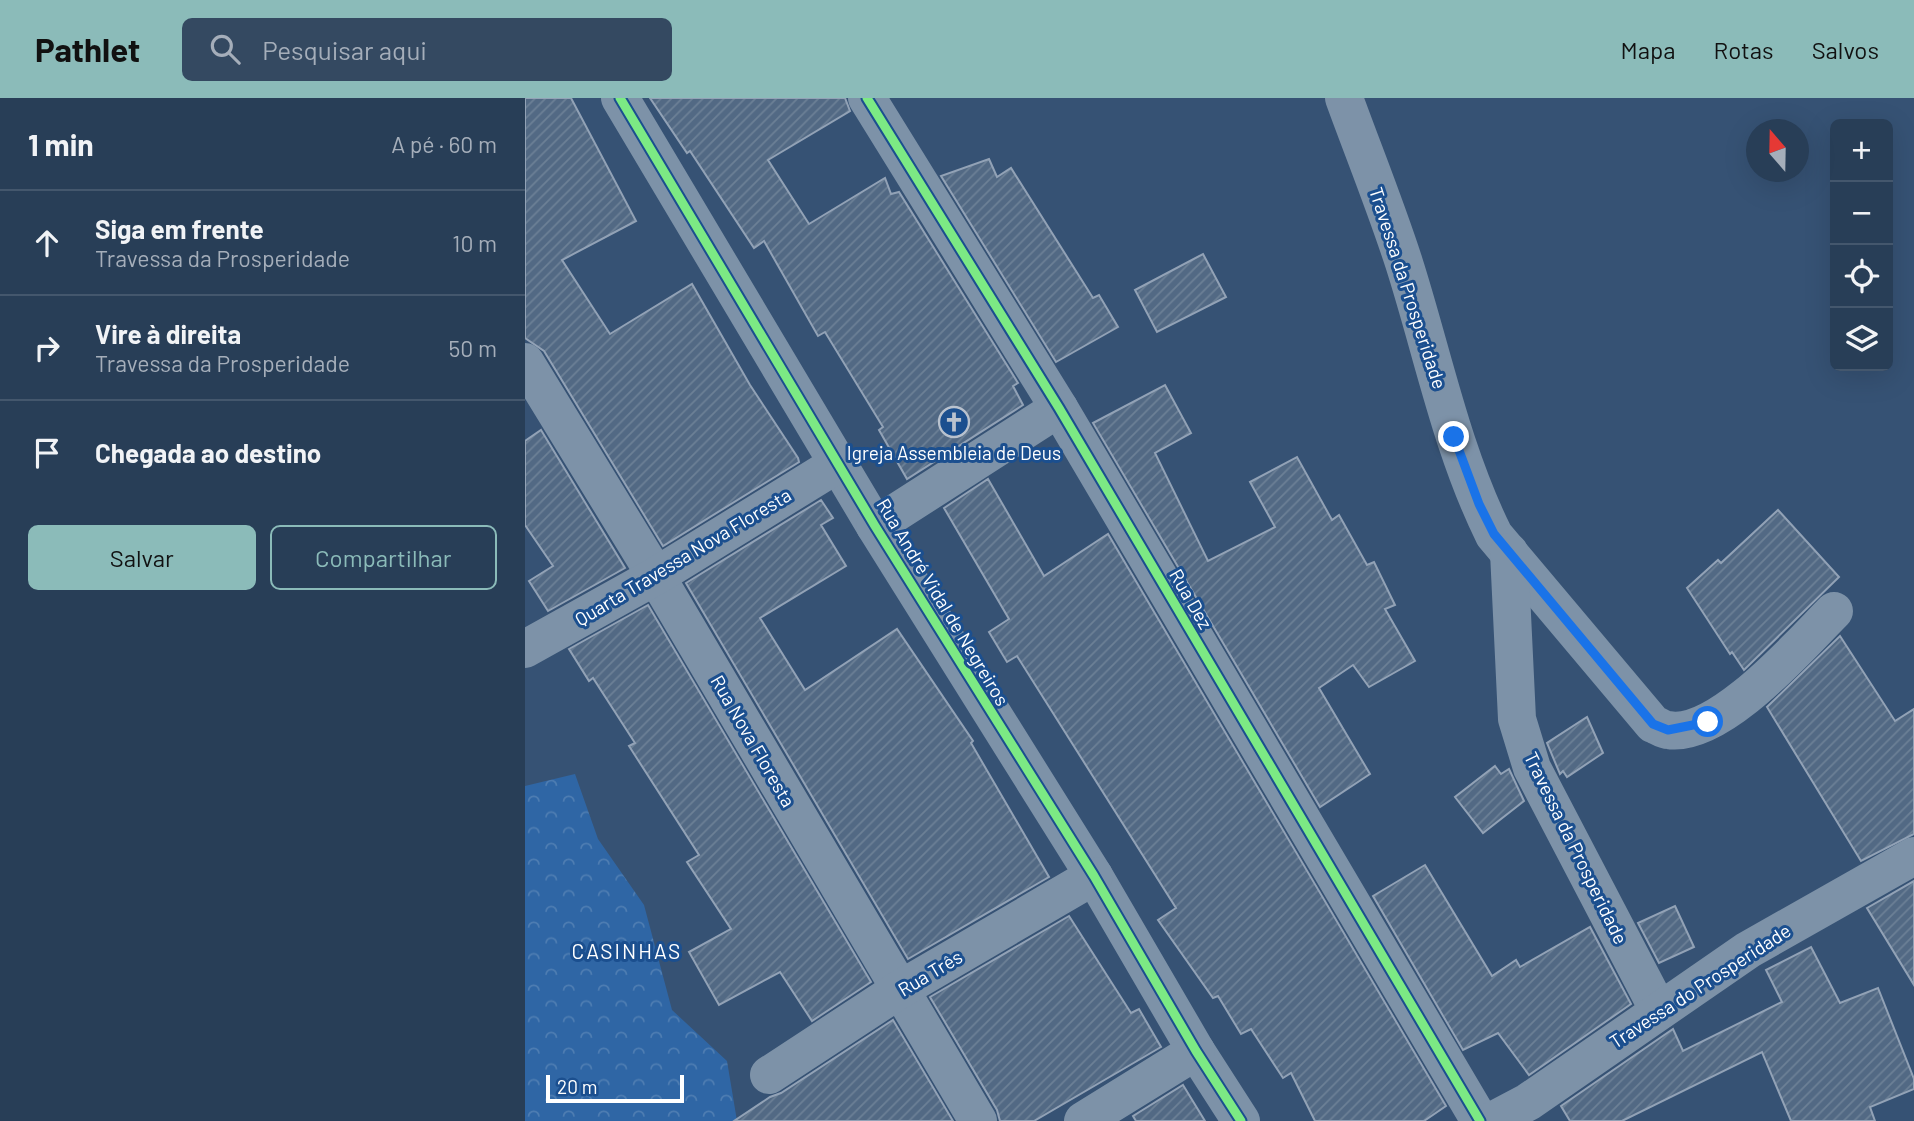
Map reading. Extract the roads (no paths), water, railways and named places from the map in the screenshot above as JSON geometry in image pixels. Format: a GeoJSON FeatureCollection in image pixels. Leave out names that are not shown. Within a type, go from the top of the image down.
{"type":"FeatureCollection","features":[{"type":"Feature","properties":{"kind":"street","name":"Rua André Vidal de Negreiros"},"geometry":{"type":"LineString","coordinates":[[620,98],[875,526],[1094,876],[1196,1051],[1241,1121]]}},
{"type":"Feature","properties":{"kind":"street","name":"Rua Dez"},"geometry":{"type":"LineString","coordinates":[[867,98],[1059,408],[1481,1121]]}},
{"type":"Feature","properties":{"kind":"street","name":"Travessa da Prosperidade"},"geometry":{"type":"LineString","coordinates":[[1344,98],[1404,262],[1454,437],[1479,504],[1494,534],[1653,724],[1668,730],[1708,722],[1744,699],[1835,611]]}},
{"type":"Feature","properties":{"kind":"street","name":"Rua Nova Floresta"},"geometry":{"type":"LineString","coordinates":[[525,362],[656,576],[978,1121]]}},
{"type":"Feature","properties":{"kind":"street"},"geometry":{"type":"LineString","coordinates":[[875,526],[1059,408]]}},
{"type":"Feature","properties":{"kind":"street","name":"Quarta Travessa Nova Floresta"},"geometry":{"type":"LineString","coordinates":[[525,649],[656,576],[839,463]]}},
{"type":"Feature","properties":{"kind":"street","name":"Travessa da Prosperidade"},"geometry":{"type":"LineString","coordinates":[[1509,552],[1517,719],[1532,768],[1659,1011]]}},
{"type":"Feature","properties":{"kind":"street","name":"Travessa do Prosperidade"},"geometry":{"type":"LineString","coordinates":[[1492,1121],[1534,1112],[1659,1011],[1748,950],[1914,856]]}},
{"type":"Feature","properties":{"kind":"street","name":"Rua Três"},"geometry":{"type":"LineString","coordinates":[[769,1074],[899,990],[1094,876]]}},
{"type":"Feature","properties":{"kind":"street"},"geometry":{"type":"LineString","coordinates":[[1083,1121],[1196,1051]]}},
{"type":"Feature","properties":{"kind":"place","name":"Igreja Assembleia de Deus"},"geometry":{"type":"Point","coordinates":[954,422]}},
{"type":"Feature","properties":{"kind":"district","name":"CASINHAS"},"geometry":{"type":"Point","coordinates":[627,952]}}]}
